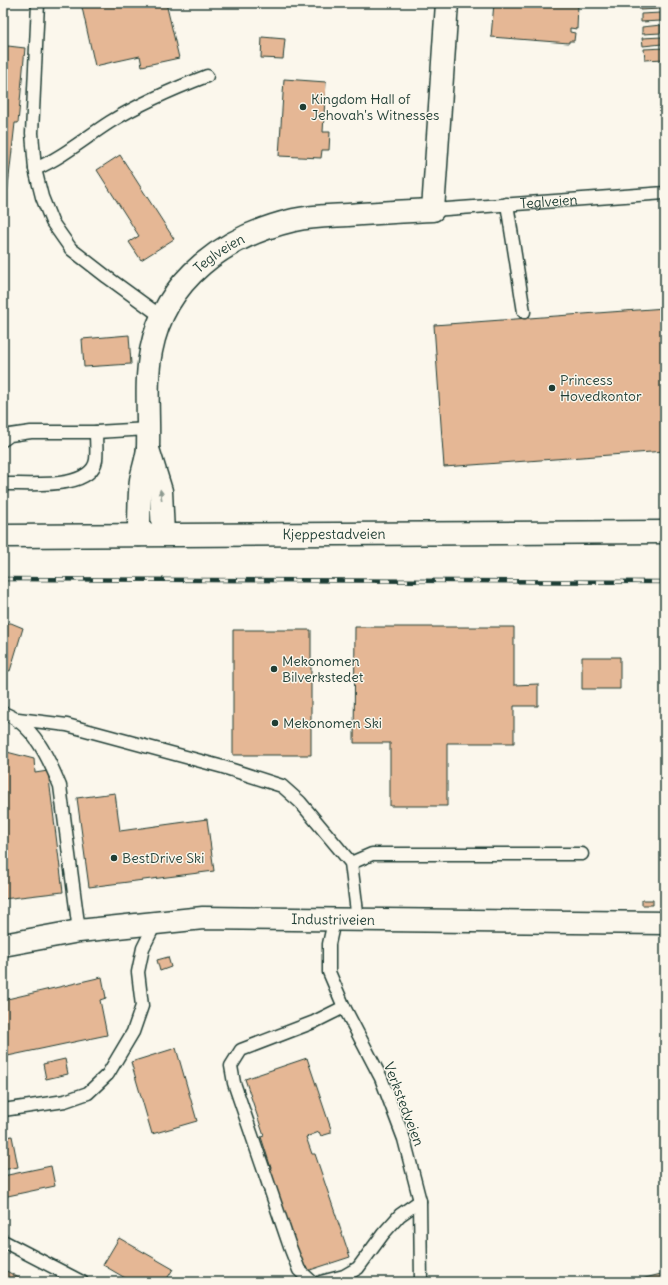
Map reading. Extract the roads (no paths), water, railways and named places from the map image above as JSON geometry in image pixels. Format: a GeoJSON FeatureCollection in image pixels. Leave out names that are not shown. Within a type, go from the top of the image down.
{"type":"FeatureCollection","features":[{"type":"Feature","properties":{"kind":"street"},"geometry":{"type":"LineString","coordinates":[[433,210],[447,3]]}},
{"type":"Feature","properties":{"kind":"street","name":"Teglveien"},"geometry":{"type":"LineString","coordinates":[[139,535],[141,480],[148,439],[149,368],[151,351],[162,317],[173,298],[199,266],[230,243],[250,234],[294,220],[317,216],[433,210]]}},
{"type":"Feature","properties":{"kind":"street","name":"Teglveien"},"geometry":{"type":"LineString","coordinates":[[148,439],[161,491],[163,534]]}},
{"type":"Feature","properties":{"kind":"street","name":"Kjeppestadveien"},"geometry":{"type":"LineString","coordinates":[[3,536],[665,532]]}},
{"type":"Feature","properties":{"kind":"street","name":"Industriveien"},"geometry":{"type":"LineString","coordinates":[[3,945],[79,931],[203,918],[334,921],[665,923]]}},
{"type":"Feature","properties":{"kind":"lane"},"geometry":{"type":"LineString","coordinates":[[38,3],[32,133],[36,169],[42,197],[52,222],[71,249],[107,278],[162,317]]}},
{"type":"Feature","properties":{"kind":"lane"},"geometry":{"type":"LineString","coordinates":[[36,169],[52,162],[110,122],[144,103],[207,76]]}},
{"type":"Feature","properties":{"kind":"lane","name":"Teglveien"},"geometry":{"type":"LineString","coordinates":[[433,210],[665,193]]}},
{"type":"Feature","properties":{"kind":"lane"},"geometry":{"type":"LineString","coordinates":[[507,204],[524,312]]}},
{"type":"Feature","properties":{"kind":"lane"},"geometry":{"type":"LineString","coordinates":[[3,440],[10,435],[31,432],[96,432],[148,439]]}},
{"type":"Feature","properties":{"kind":"lane"},"geometry":{"type":"LineString","coordinates":[[3,484],[67,483],[80,479],[92,470],[96,461],[96,432]]}},
{"type":"Feature","properties":{"kind":"lane"},"geometry":{"type":"LineString","coordinates":[[3,713],[18,719],[67,725],[223,767],[282,786],[300,802],[351,863],[358,920]]}},
{"type":"Feature","properties":{"kind":"lane"},"geometry":{"type":"LineString","coordinates":[[18,719],[35,739],[60,786],[79,931]]}},
{"type":"Feature","properties":{"kind":"lane"},"geometry":{"type":"LineString","coordinates":[[351,863],[372,854],[582,854]]}},
{"type":"Feature","properties":{"kind":"lane","name":"Verkstedveien"},"geometry":{"type":"LineString","coordinates":[[334,921],[329,944],[328,972],[344,1007],[381,1078],[404,1139],[420,1201],[421,1282]]}},
{"type":"Feature","properties":{"kind":"lane"},"geometry":{"type":"LineString","coordinates":[[3,1110],[39,1106],[71,1099],[88,1093],[108,1074],[133,1032],[142,1006],[138,972],[143,948],[156,922]]}},
{"type":"Feature","properties":{"kind":"lane"},"geometry":{"type":"LineString","coordinates":[[312,1282],[299,1270],[290,1247],[234,1083],[231,1066],[241,1050],[314,1022],[344,1007]]}},
{"type":"Feature","properties":{"kind":"lane"},"geometry":{"type":"LineString","coordinates":[[321,1282],[344,1276],[358,1268],[383,1234],[400,1215],[420,1201]]}},
{"type":"Feature","properties":{"kind":"lane"},"geometry":{"type":"LineString","coordinates":[[3,1241],[82,1282]]}},
{"type":"Feature","properties":{"kind":"railway"},"geometry":{"type":"LineString","coordinates":[[3,579],[665,582]]}},
{"type":"Feature","properties":{"kind":"place","name":"Kingdom Hall of Jehovah's Witnesses"},"geometry":{"type":"Point","coordinates":[303,107]}},
{"type":"Feature","properties":{"kind":"place","name":"Princess Hovedkontor"},"geometry":{"type":"Point","coordinates":[552,388]}},
{"type":"Feature","properties":{"kind":"place","name":"Mekonomen Bilverkstedet"},"geometry":{"type":"Point","coordinates":[274,669]}},
{"type":"Feature","properties":{"kind":"place","name":"Mekonomen Ski"},"geometry":{"type":"Point","coordinates":[275,723]}},
{"type":"Feature","properties":{"kind":"place","name":"BestDrive Ski"},"geometry":{"type":"Point","coordinates":[114,858]}}]}
